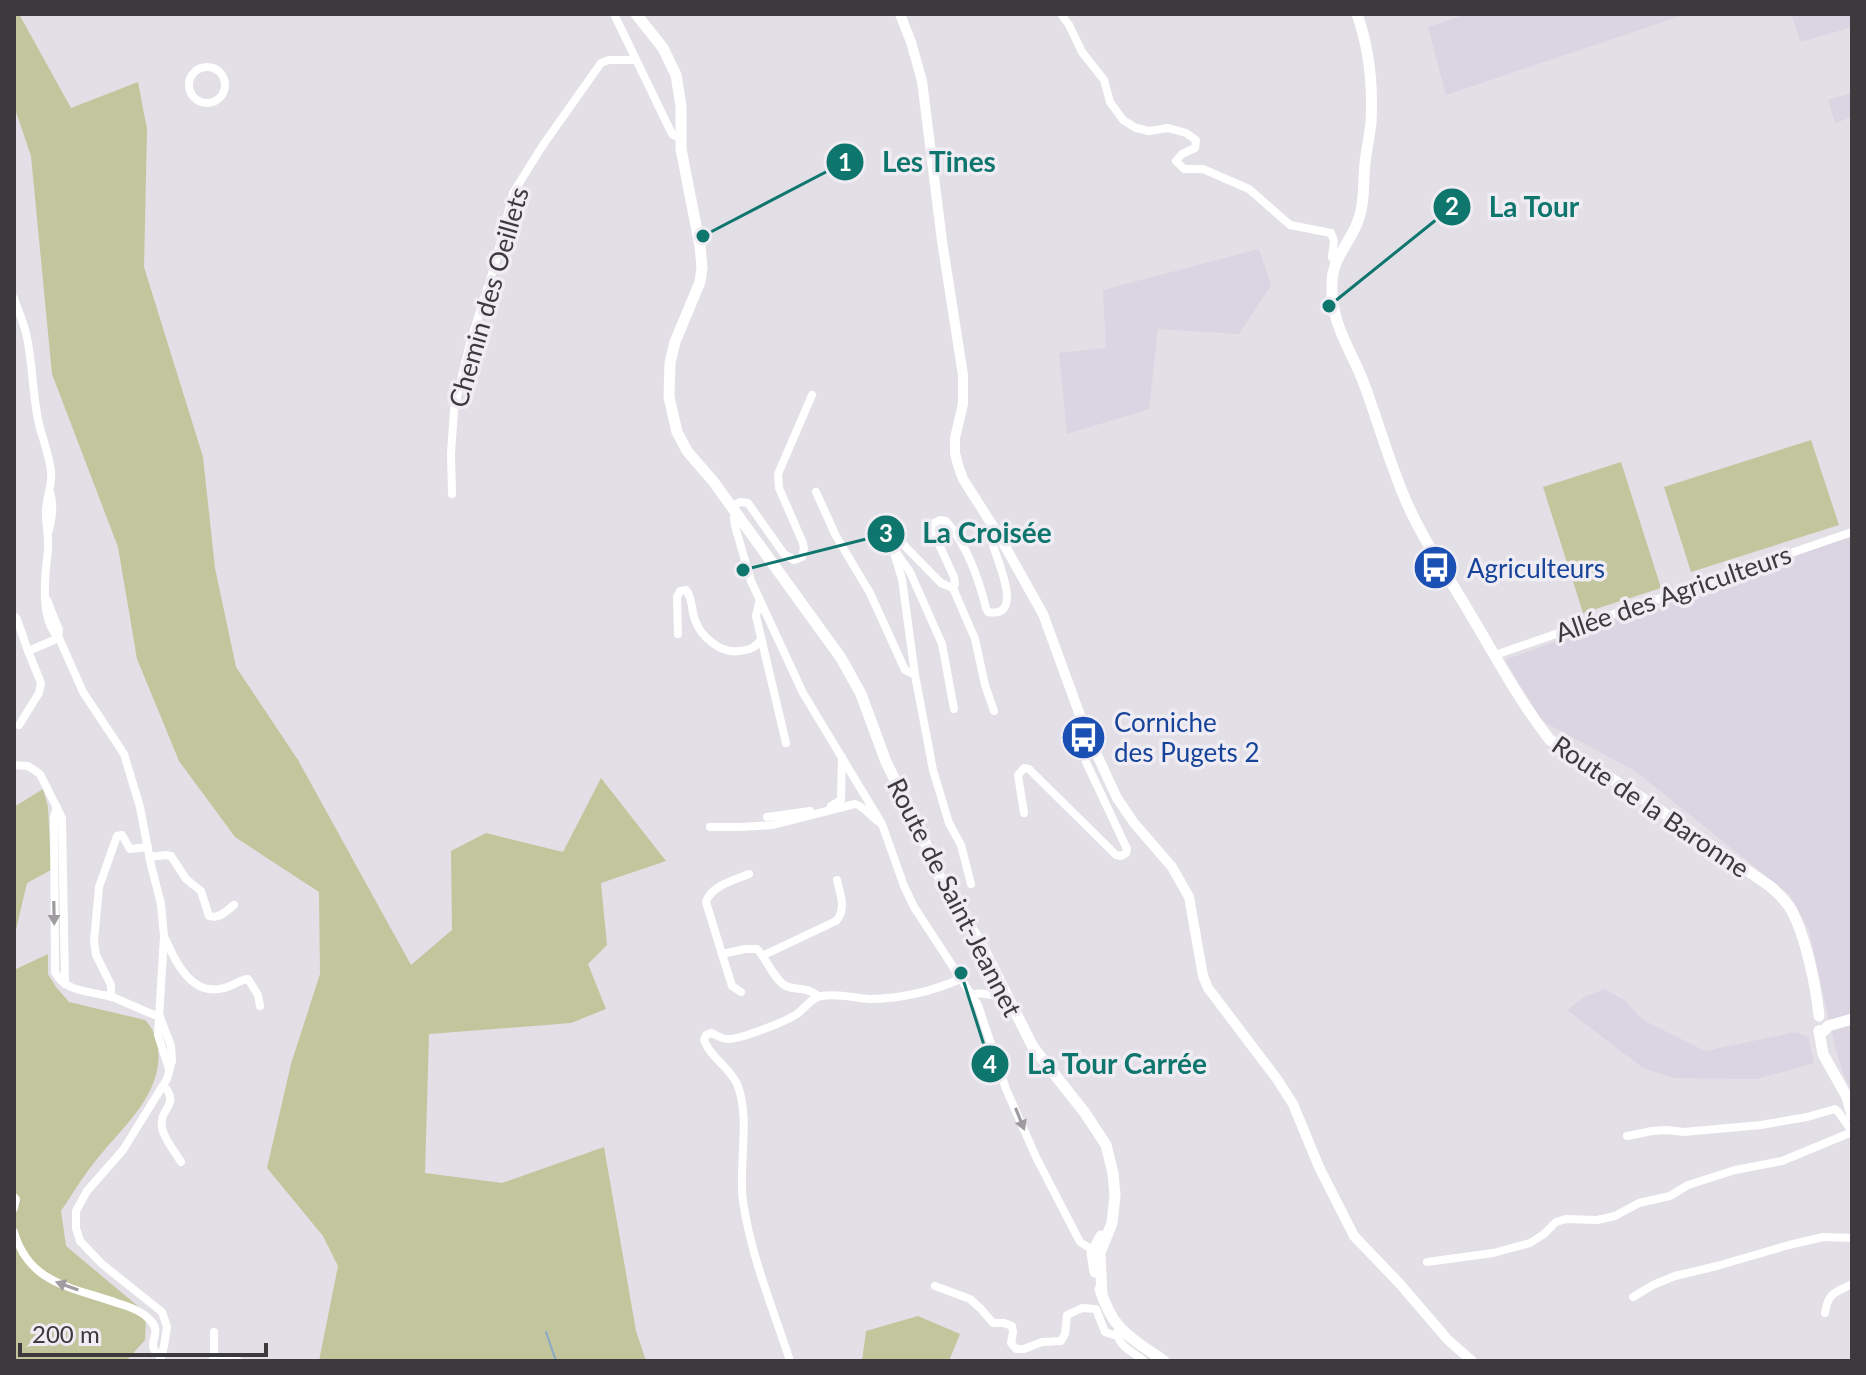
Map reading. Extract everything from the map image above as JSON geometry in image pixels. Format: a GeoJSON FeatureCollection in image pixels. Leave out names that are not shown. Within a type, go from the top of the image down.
{"type":"FeatureCollection","features":[{"type":"Feature","properties":{"kind":"main road","name":"Route de Saint-Jeannet"},"geometry":{"type":"LineString","coordinates":[[636,14],[658,41],[674,69],[680,96],[681,149],[699,237],[702,268],[698,289],[672,352],[669,375],[674,423],[683,445],[708,474],[851,674],[868,710],[886,762],[917,824],[939,878],[979,940],[1033,1047],[1102,1138],[1113,1173],[1115,1195],[1112,1214],[1098,1247]]}},
{"type":"Feature","properties":{"kind":"main road","name":"Route de la Baronne"},"geometry":{"type":"LineString","coordinates":[[1357,14],[1368,58],[1371,124],[1359,219],[1336,263],[1331,282],[1340,332],[1364,383],[1403,493],[1425,537],[1495,655],[1550,740],[1678,823],[1783,898],[1792,912],[1805,948],[1823,1023],[1823,1054],[1847,1097],[1852,1115]]}},
{"type":"Feature","properties":{"kind":"main road"},"geometry":{"type":"LineString","coordinates":[[1823,1023],[1852,1017]]}},
{"type":"Feature","properties":{"kind":"main road"},"geometry":{"type":"LineString","coordinates":[[1098,1247],[1092,1257],[1102,1295],[1118,1332],[1164,1361]]}},
{"type":"Feature","properties":{"kind":"street"},"geometry":{"type":"LineString","coordinates":[[614,14],[671,132],[681,138]]}},
{"type":"Feature","properties":{"kind":"street"},"geometry":{"type":"LineString","coordinates":[[900,14],[922,81],[963,375],[963,404],[955,438],[955,453],[963,479],[1043,614],[1070,692],[1123,808],[1172,867],[1189,897],[1203,976],[1208,988],[1293,1104],[1319,1167],[1354,1236],[1448,1340],[1472,1361]]}},
{"type":"Feature","properties":{"kind":"street"},"geometry":{"type":"LineString","coordinates":[[1061,14],[1082,52],[1104,80],[1110,102],[1123,120],[1149,131],[1168,128],[1186,133],[1196,140],[1195,148],[1176,161],[1184,169],[1203,169],[1249,189],[1290,225],[1331,233],[1334,241],[1332,257],[1336,263]]}},
{"type":"Feature","properties":{"kind":"street","name":"Chemin des Oeillets"},"geometry":{"type":"LineString","coordinates":[[452,494],[454,410],[513,193],[601,63],[635,60]]}},
{"type":"Feature","properties":{"kind":"street"},"geometry":{"type":"LineString","coordinates":[[204,66],[217,68],[226,81],[223,95],[213,103],[201,103],[191,96],[188,83],[192,73],[204,66]]}},
{"type":"Feature","properties":{"kind":"street"},"geometry":{"type":"LineString","coordinates":[[14,298],[26,334],[39,424],[52,474],[46,506],[45,610],[83,692],[124,754],[159,891],[164,936],[160,1017],[171,1046],[172,1061],[164,1086],[123,1150],[87,1191],[76,1211],[76,1228],[80,1241],[89,1252],[162,1312],[167,1327],[160,1359]]}},
{"type":"Feature","properties":{"kind":"street"},"geometry":{"type":"LineString","coordinates":[[14,335],[26,334]]}},
{"type":"Feature","properties":{"kind":"street"},"geometry":{"type":"LineString","coordinates":[[812,395],[778,474],[779,488],[803,543],[802,557],[794,560],[784,554],[748,503],[740,502],[734,510],[735,526],[751,581],[803,693],[882,824],[914,907],[983,1016],[1006,1089],[1036,1157],[1080,1242],[1086,1247],[1098,1247]]}},
{"type":"Feature","properties":{"kind":"street"},"geometry":{"type":"LineString","coordinates":[[816,492],[830,525],[870,593],[905,670],[915,675]]}},
{"type":"Feature","properties":{"kind":"street"},"geometry":{"type":"LineString","coordinates":[[994,711],[987,695],[975,639],[953,588],[954,577],[930,525],[940,520],[946,521],[958,536],[980,583],[986,608],[993,614],[1000,613],[1007,601],[1005,581],[993,545],[998,534]]}},
{"type":"Feature","properties":{"kind":"street","name":"Allée des Agriculteurs"},"geometry":{"type":"LineString","coordinates":[[1495,655],[1852,532]]}},
{"type":"Feature","properties":{"kind":"street"},"geometry":{"type":"LineString","coordinates":[[953,588],[941,583],[896,537],[893,539],[891,543],[902,579],[930,755],[943,807],[961,845],[971,884]]}},
{"type":"Feature","properties":{"kind":"street"},"geometry":{"type":"LineString","coordinates":[[893,549],[910,572],[942,644],[954,709]]}},
{"type":"Feature","properties":{"kind":"street"},"geometry":{"type":"LineString","coordinates":[[678,634],[677,597],[680,591],[686,590],[690,594],[695,621],[722,650],[729,653],[744,651],[757,646],[761,639]]}},
{"type":"Feature","properties":{"kind":"street"},"geometry":{"type":"LineString","coordinates":[[760,602],[756,616],[786,743]]}},
{"type":"Feature","properties":{"kind":"street"},"geometry":{"type":"LineString","coordinates":[[14,616],[41,683],[39,693],[19,725]]}},
{"type":"Feature","properties":{"kind":"street"},"geometry":{"type":"LineString","coordinates":[[28,651],[58,637]]}},
{"type":"Feature","properties":{"kind":"street"},"geometry":{"type":"LineString","coordinates":[[1024,813],[1018,775],[1024,768],[1029,769],[1116,855],[1126,853],[1127,849],[1086,762],[1088,750],[1093,747]]}},
{"type":"Feature","properties":{"kind":"street"},"geometry":{"type":"LineString","coordinates":[[767,817],[820,810],[838,804],[841,800],[842,756]]}},
{"type":"Feature","properties":{"kind":"street"},"geometry":{"type":"LineString","coordinates":[[14,765],[28,766],[40,774],[62,818],[65,984],[77,990],[111,997],[160,1017]]}},
{"type":"Feature","properties":{"kind":"street"},"geometry":{"type":"LineString","coordinates":[[710,827],[772,825],[855,804],[862,806],[872,819],[882,824]]}},
{"type":"Feature","properties":{"kind":"street"},"geometry":{"type":"LineString","coordinates":[[111,997],[111,985],[96,955],[94,941],[99,887],[117,836],[122,835],[130,849],[148,847]]}},
{"type":"Feature","properties":{"kind":"street"},"geometry":{"type":"LineString","coordinates":[[149,857],[171,856],[178,870],[201,891],[209,916],[221,916],[234,905]]}},
{"type":"Feature","properties":{"kind":"street"},"geometry":{"type":"LineString","coordinates":[[741,992],[732,986],[706,902],[715,889],[749,874]]}},
{"type":"Feature","properties":{"kind":"street"},"geometry":{"type":"LineString","coordinates":[[764,955],[836,921],[842,915],[837,880]]}},
{"type":"Feature","properties":{"kind":"street"},"geometry":{"type":"LineString","coordinates":[[164,936],[178,964],[191,981],[209,989],[224,988],[248,979],[258,995],[260,1006]]}},
{"type":"Feature","properties":{"kind":"street"},"geometry":{"type":"LineString","coordinates":[[722,954],[757,949],[786,986],[806,989],[818,996]]}},
{"type":"Feature","properties":{"kind":"street"},"geometry":{"type":"LineString","coordinates":[[163,971],[168,966],[178,964]]}},
{"type":"Feature","properties":{"kind":"street"},"geometry":{"type":"LineString","coordinates":[[790,1361],[758,1271],[744,1205],[741,1187],[743,1121],[737,1083],[706,1045],[706,1035],[711,1033],[727,1039],[748,1034],[796,1015],[818,996],[894,997],[960,979]]}},
{"type":"Feature","properties":{"kind":"street"},"geometry":{"type":"LineString","coordinates":[[972,995],[1006,994]]}},
{"type":"Feature","properties":{"kind":"street"},"geometry":{"type":"LineString","coordinates":[[164,1086],[171,1098],[162,1119],[162,1130],[181,1162]]}},
{"type":"Feature","properties":{"kind":"street"},"geometry":{"type":"LineString","coordinates":[[1427,1262],[1493,1253],[1530,1243],[1556,1222],[1615,1216],[1639,1203],[1670,1196],[1688,1185],[1735,1170],[1782,1161],[1852,1131],[1835,1109],[1761,1125],[1684,1132],[1652,1131],[1627,1136]]}},
{"type":"Feature","properties":{"kind":"street"},"geometry":{"type":"LineString","coordinates":[[14,1197],[14,1208]]}},
{"type":"Feature","properties":{"kind":"street"},"geometry":{"type":"LineString","coordinates":[[14,1232],[21,1253],[52,1281],[130,1307],[151,1320],[156,1334],[152,1346],[160,1359]]}},
{"type":"Feature","properties":{"kind":"street"},"geometry":{"type":"LineString","coordinates":[[1633,1297],[1675,1276],[1789,1245],[1823,1237],[1852,1238]]}},
{"type":"Feature","properties":{"kind":"street"},"geometry":{"type":"LineString","coordinates":[[1825,1313],[1830,1295],[1852,1284]]}},
{"type":"Feature","properties":{"kind":"street"},"geometry":{"type":"LineString","coordinates":[[935,1286],[970,1299],[993,1323],[1012,1326],[1011,1343],[1016,1349],[1044,1341],[1061,1341],[1067,1315],[1082,1308],[1096,1309],[1105,1332],[1118,1332],[1120,1343],[1144,1361]]}},
{"type":"Feature","properties":{"kind":"street"},"geometry":{"type":"LineString","coordinates":[[214,1332],[213,1359],[238,1361]]}},
{"type":"Feature","properties":{"kind":"shaded area"},"geometry":{"type":"Polygon","coordinates":[[[1467,14],[1687,14],[1446,95],[1428,27],[1467,14]]]}},
{"type":"Feature","properties":{"kind":"shaded area"},"geometry":{"type":"Polygon","coordinates":[[[1791,14],[1852,14],[1852,27],[1801,42],[1791,14]]]}},
{"type":"Feature","properties":{"kind":"shaded area"},"geometry":{"type":"Polygon","coordinates":[[[1852,93],[1852,117],[1835,123],[1828,100],[1852,93]]]}},
{"type":"Feature","properties":{"kind":"shaded area"},"geometry":{"type":"Polygon","coordinates":[[[1259,249],[1271,285],[1239,334],[1158,329],[1149,409],[1067,434],[1059,353],[1106,348],[1103,290],[1259,249]]]}},
{"type":"Feature","properties":{"kind":"shaded area"},"geometry":{"type":"Polygon","coordinates":[[[1852,537],[1852,1092],[1835,1046],[1809,930],[1790,895],[1635,771],[1542,721],[1505,660],[1776,561],[1852,537]]]}},
{"type":"Feature","properties":{"kind":"shaded area"},"geometry":{"type":"Polygon","coordinates":[[[1605,989],[1624,1000],[1643,1020],[1705,1051],[1796,1032],[1808,1037],[1814,1063],[1756,1079],[1673,1078],[1643,1068],[1567,1010],[1586,996],[1605,989]]]}},
{"type":"Feature","properties":{"kind":"green space"},"geometry":{"type":"Polygon","coordinates":[[[14,14],[19,14],[71,108],[138,82],[147,129],[144,267],[203,457],[215,568],[236,667],[298,760],[411,965],[452,930],[451,851],[486,833],[563,852],[601,778],[666,861],[601,883],[607,945],[588,964],[606,1009],[571,1023],[429,1034],[425,1173],[502,1183],[604,1147],[636,1331],[646,1361],[319,1361],[338,1266],[323,1236],[267,1168],[291,1064],[320,974],[319,892],[235,837],[179,761],[137,659],[118,547],[52,374],[31,156],[14,106],[14,14]]]}},
{"type":"Feature","properties":{"kind":"green space"},"geometry":{"type":"Polygon","coordinates":[[[1811,440],[1839,525],[1691,572],[1664,487],[1811,440]]]}},
{"type":"Feature","properties":{"kind":"green space"},"geometry":{"type":"Polygon","coordinates":[[[1621,462],[1661,588],[1583,613],[1543,487],[1621,462]]]}},
{"type":"Feature","properties":{"kind":"green space"},"geometry":{"type":"Polygon","coordinates":[[[43,789],[48,807],[51,870],[27,883],[14,938],[14,807],[43,789]]]}},
{"type":"Feature","properties":{"kind":"green space"},"geometry":{"type":"Polygon","coordinates":[[[48,954],[48,974],[69,1002],[145,1020],[154,1033],[158,1048],[158,1065],[147,1096],[61,1211],[66,1246],[146,1313],[145,1340],[126,1361],[14,1361],[14,970],[48,954]]]}},
{"type":"Feature","properties":{"kind":"green space"},"geometry":{"type":"Polygon","coordinates":[[[918,1316],[960,1334],[949,1361],[862,1361],[866,1331],[918,1316]]]}},
{"type":"Feature","properties":{"kind":"waterway"},"geometry":{"type":"LineString","coordinates":[[546,1332],[556,1361]]}},
{"type":"Feature","properties":{"kind":"place","name":"Les Tines"},"geometry":{"type":"Point","coordinates":[703,236]}},
{"type":"Feature","properties":{"kind":"place","name":"La Tour"},"geometry":{"type":"Point","coordinates":[1329,306]}},
{"type":"Feature","properties":{"kind":"place","name":"Agriculteurs"},"geometry":{"type":"Point","coordinates":[1436,568]}},
{"type":"Feature","properties":{"kind":"place","name":"La Croisée"},"geometry":{"type":"Point","coordinates":[743,570]}},
{"type":"Feature","properties":{"kind":"place","name":"Corniche des Pugets 2"},"geometry":{"type":"Point","coordinates":[1083,737]}},
{"type":"Feature","properties":{"kind":"place","name":"La Tour Carrée"},"geometry":{"type":"Point","coordinates":[961,973]}}]}
